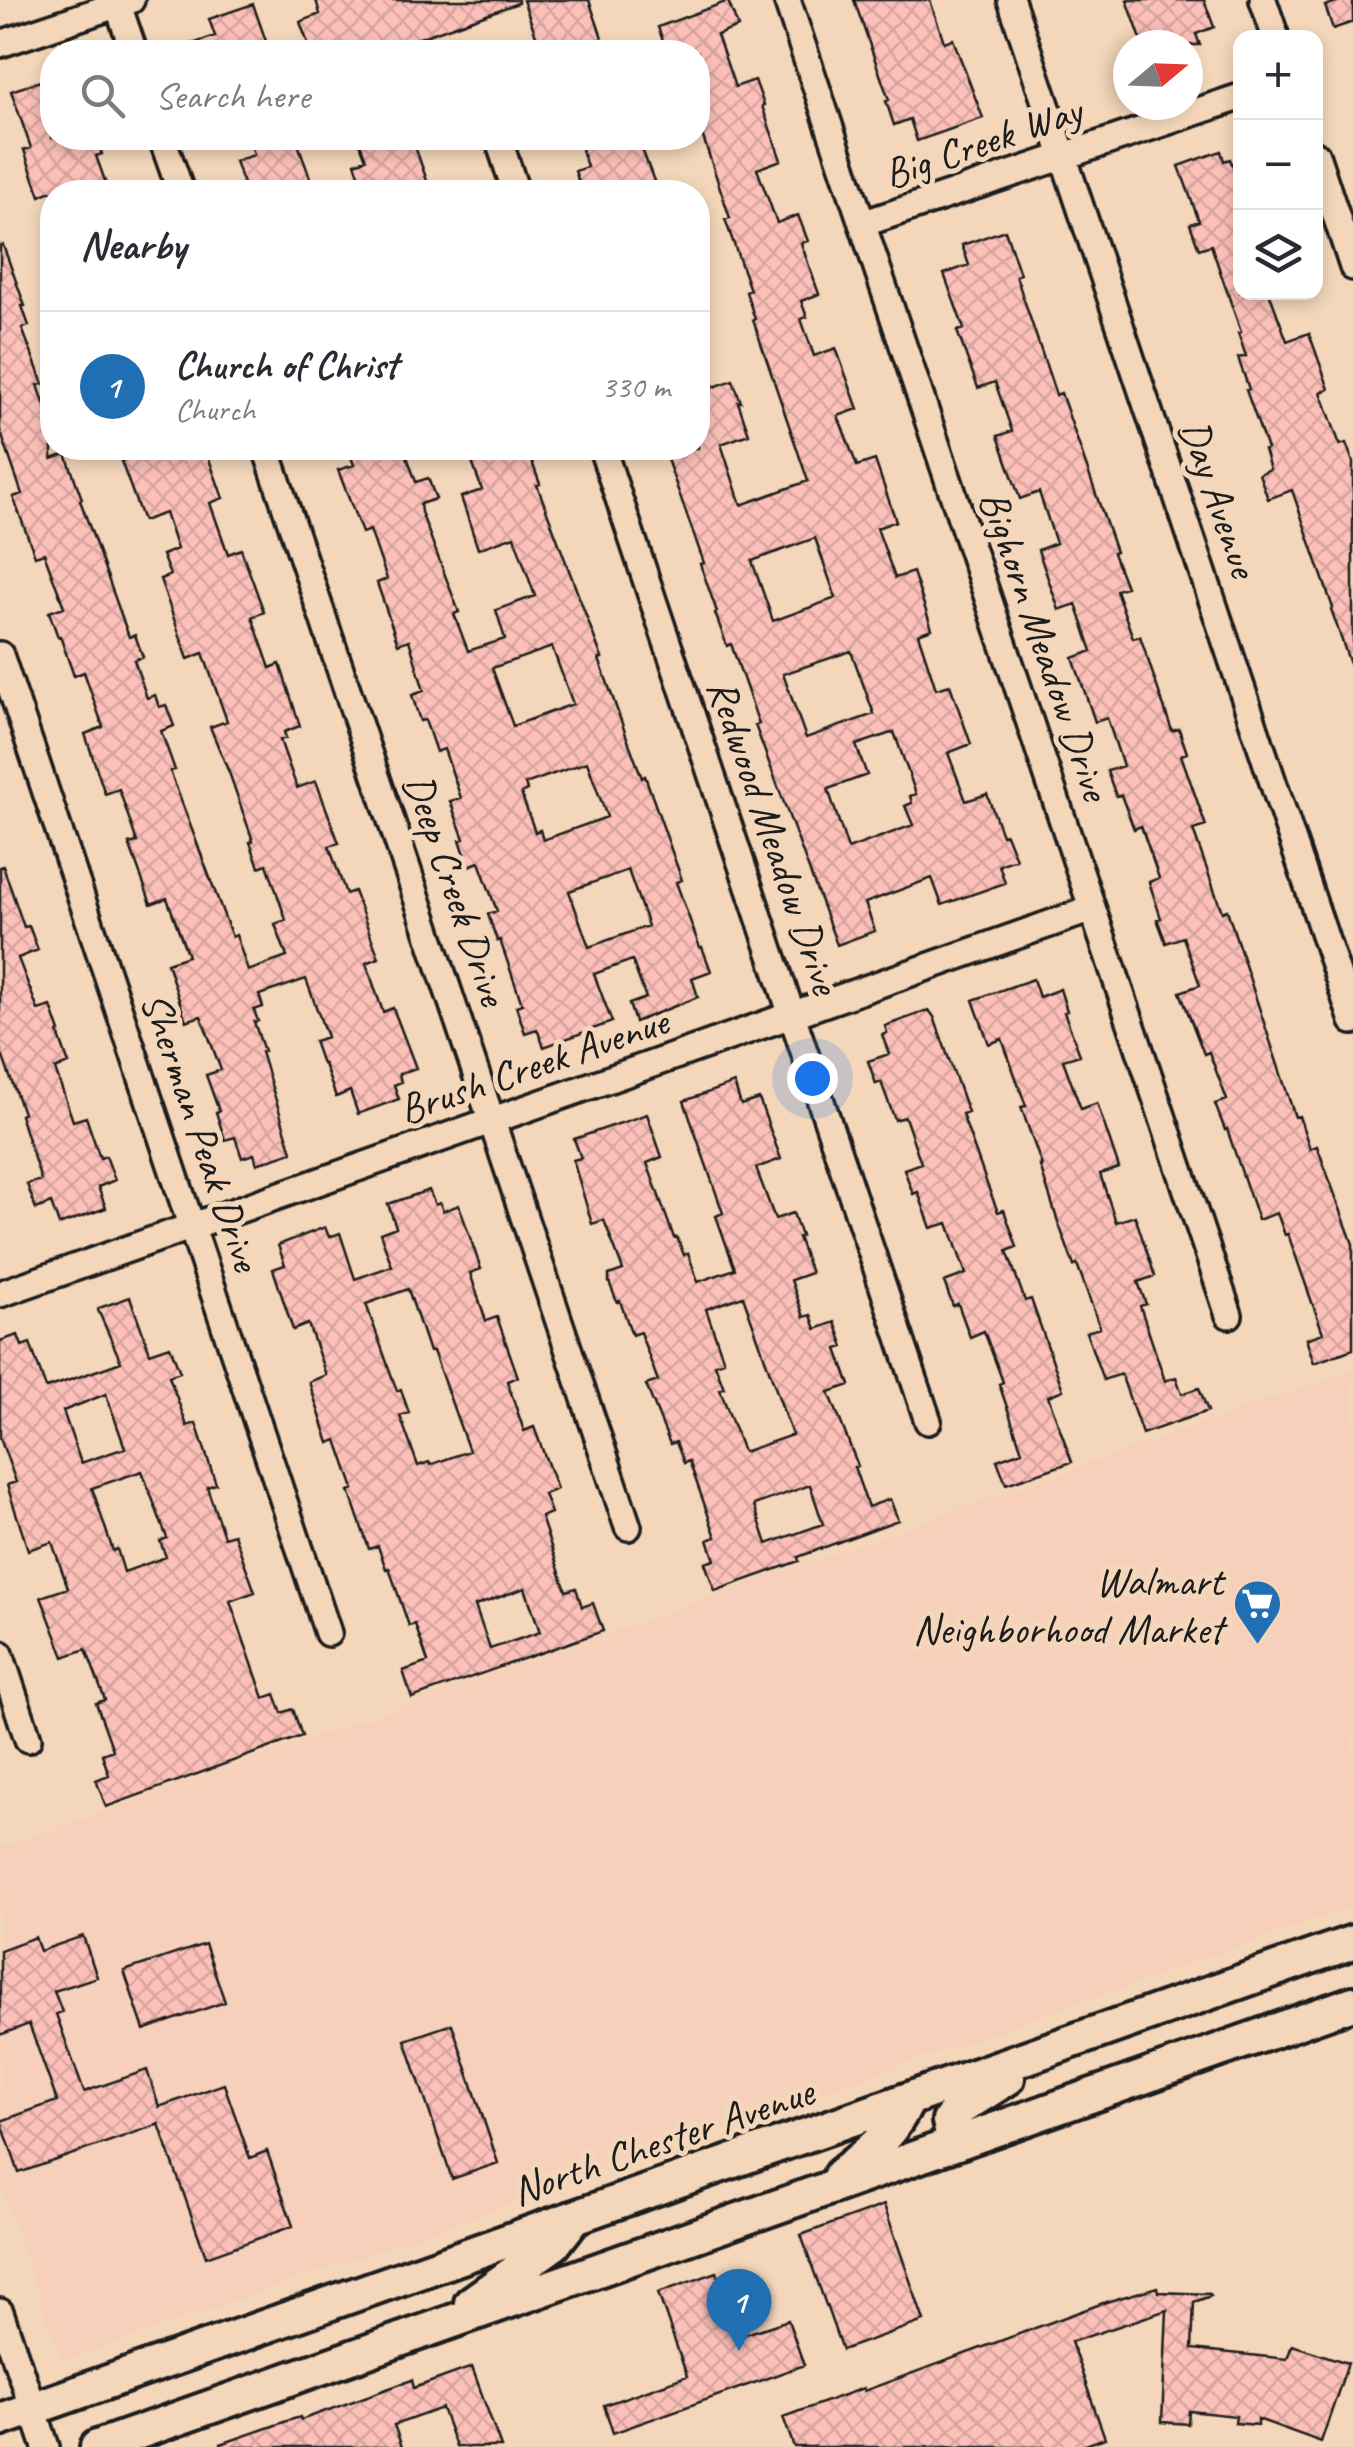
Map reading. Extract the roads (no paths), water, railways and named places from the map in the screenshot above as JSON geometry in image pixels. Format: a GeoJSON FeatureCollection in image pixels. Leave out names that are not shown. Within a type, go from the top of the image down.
{"type":"FeatureCollection","features":[{"type":"Feature","properties":{"kind":"main road","name":"North Chester Avenue"},"geometry":{"type":"LineString","coordinates":[[0,2420],[1353,1942]]}},
{"type":"Feature","properties":{"kind":"main road"},"geometry":{"type":"LineString","coordinates":[[96,2447],[1353,2004]]}},
{"type":"Feature","properties":{"kind":"main road"},"geometry":{"type":"LineString","coordinates":[[954,2144],[949,2121],[956,2110],[1062,2044]]}},
{"type":"Feature","properties":{"kind":"main road"},"geometry":{"type":"LineString","coordinates":[[822,2191],[881,2142],[909,2099]]}},
{"type":"Feature","properties":{"kind":"main road"},"geometry":{"type":"LineString","coordinates":[[439,2326],[554,2244],[576,2215]]}},
{"type":"Feature","properties":{"kind":"street","name":"Bighorn Meadow Drive"},"geometry":{"type":"LineString","coordinates":[[787,0],[1228,1315]]}},
{"type":"Feature","properties":{"kind":"street","name":"Day Avenue"},"geometry":{"type":"LineString","coordinates":[[1011,0],[1353,1021]]}},
{"type":"Feature","properties":{"kind":"street"},"geometry":{"type":"LineString","coordinates":[[1264,0],[1273,30]]}},
{"type":"Feature","properties":{"kind":"street"},"geometry":{"type":"LineString","coordinates":[[0,44],[124,2],[132,40]]}},
{"type":"Feature","properties":{"kind":"street","name":"Big Creek Way"},"geometry":{"type":"LineString","coordinates":[[862,224],[1233,99]]}},
{"type":"Feature","properties":{"kind":"street"},"geometry":{"type":"LineString","coordinates":[[166,150],[177,180]]}},
{"type":"Feature","properties":{"kind":"street"},"geometry":{"type":"LineString","coordinates":[[502,150],[512,180]]}},
{"type":"Feature","properties":{"kind":"street"},"geometry":{"type":"LineString","coordinates":[[1323,176],[1353,267]]}},
{"type":"Feature","properties":{"kind":"street","name":"Deep Creek Drive"},"geometry":{"type":"LineString","coordinates":[[270,460],[628,1527]]}},
{"type":"Feature","properties":{"kind":"street","name":"Redwood Meadow Drive"},"geometry":{"type":"LineString","coordinates":[[606,460],[928,1421]]}},
{"type":"Feature","properties":{"kind":"street","name":"Sherman Peak Drive"},"geometry":{"type":"LineString","coordinates":[[0,654],[328,1633]]}},
{"type":"Feature","properties":{"kind":"street","name":"Brush Creek Avenue"},"geometry":{"type":"LineString","coordinates":[[0,1294],[1092,908]]}},
{"type":"Feature","properties":{"kind":"street"},"geometry":{"type":"LineString","coordinates":[[0,1654],[28,1739]]}},
{"type":"Feature","properties":{"kind":"street"},"geometry":{"type":"LineString","coordinates":[[0,2312],[46,2447]]}},
{"type":"Feature","properties":{"kind":"place","name":"Walmart Neighborhood Market"},"geometry":{"type":"Point","coordinates":[1258,1646]}},
{"type":"Feature","properties":{"kind":"place","name":"Church of Christ"},"geometry":{"type":"Point","coordinates":[739,2351]}}]}
